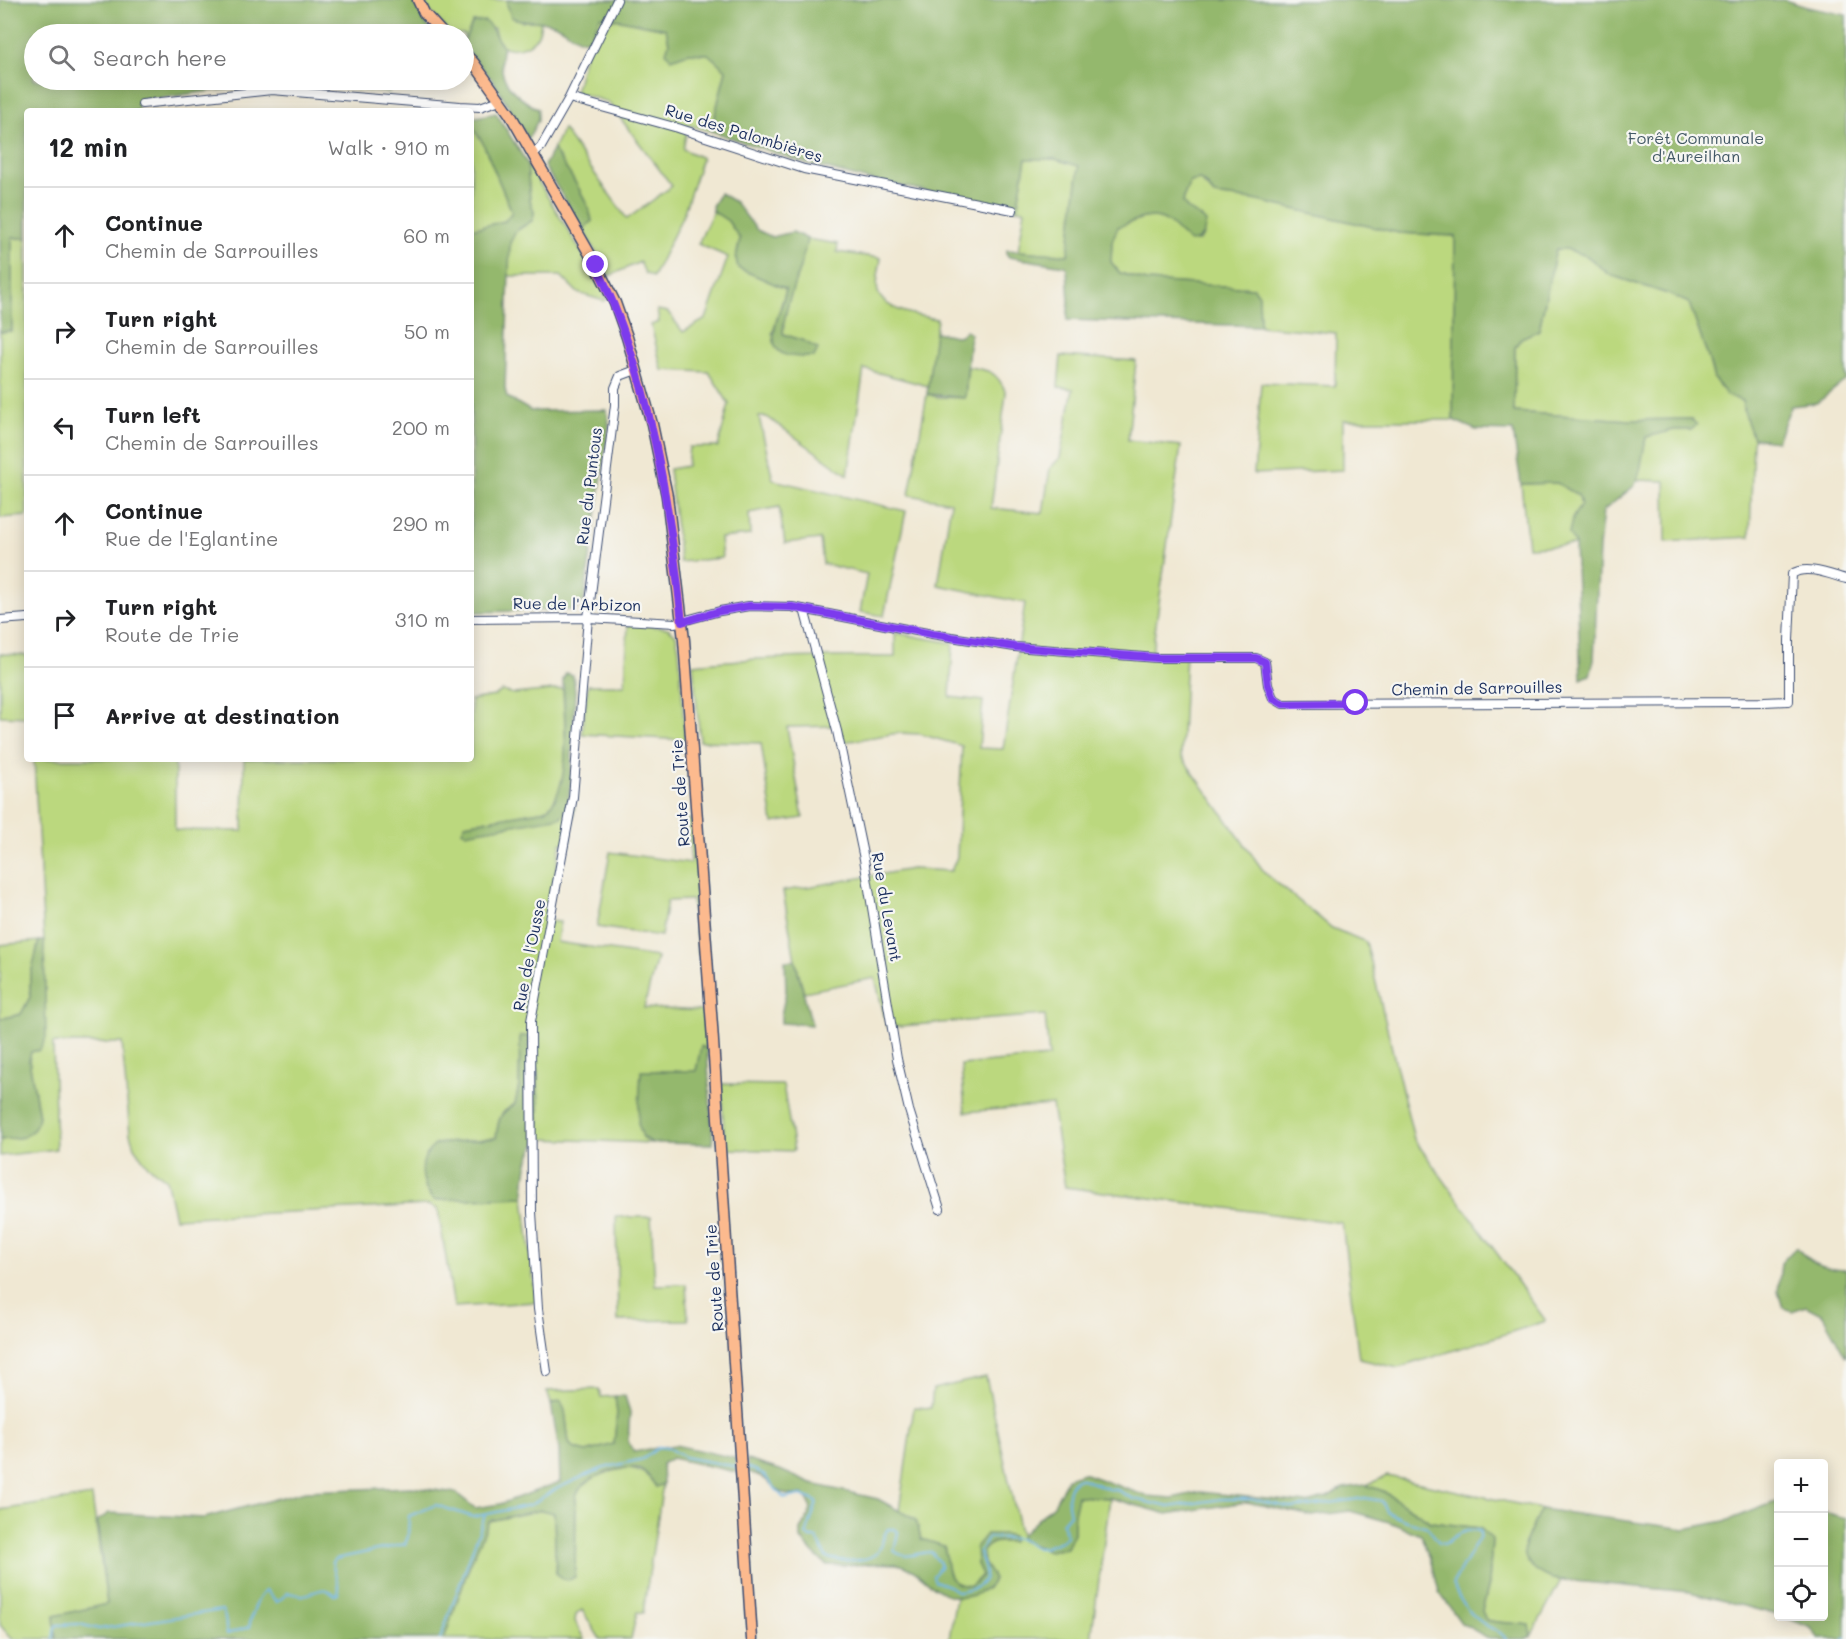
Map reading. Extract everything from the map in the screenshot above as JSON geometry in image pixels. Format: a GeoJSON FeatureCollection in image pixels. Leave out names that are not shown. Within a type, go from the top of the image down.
{"type":"FeatureCollection","features":[{"type":"Feature","properties":{"kind":"main road"},"geometry":{"type":"LineString","coordinates":[[418,0],[433,24]]}},
{"type":"Feature","properties":{"kind":"main road","name":"Route de Trie"},"geometry":{"type":"LineString","coordinates":[[474,65],[500,100],[610,293],[627,337],[652,424],[667,496],[682,622],[712,1026],[752,1639]]}},
{"type":"Feature","properties":{"kind":"street"},"geometry":{"type":"LineString","coordinates":[[532,154],[542,147],[617,0]]}},
{"type":"Feature","properties":{"kind":"street"},"geometry":{"type":"LineString","coordinates":[[142,104],[272,90],[480,107],[500,100]]}},
{"type":"Feature","properties":{"kind":"street","name":"Rue des Palombières"},"geometry":{"type":"LineString","coordinates":[[568,98],[678,128],[804,169],[1013,210]]}},
{"type":"Feature","properties":{"kind":"street","name":"Rue du Puntous"},"geometry":{"type":"LineString","coordinates":[[588,618],[615,405],[615,388],[621,376],[636,370]]}},
{"type":"Feature","properties":{"kind":"street","name":"Chemin de Sarrouilles"},"geometry":{"type":"LineString","coordinates":[[1015,647],[1157,658],[1256,658],[1265,662],[1268,685],[1273,698],[1283,704],[1789,701],[1792,574],[1797,571],[1817,571],[1846,579]]}},
{"type":"Feature","properties":{"kind":"street","name":"Rue de l'Arbizon"},"geometry":{"type":"LineString","coordinates":[[474,619],[588,618],[682,622],[720,611],[749,606],[804,609],[932,634],[1015,647]]}},
{"type":"Feature","properties":{"kind":"street","name":"Rue du Levant"},"geometry":{"type":"LineString","coordinates":[[804,609],[837,731],[864,859],[897,1059],[909,1110],[940,1209]]}},
{"type":"Feature","properties":{"kind":"street"},"geometry":{"type":"LineString","coordinates":[[0,620],[24,618]]}},
{"type":"Feature","properties":{"kind":"street","name":"Rue de l'Ousse"},"geometry":{"type":"LineString","coordinates":[[547,1372],[538,1309],[532,1212],[531,1021],[573,797],[588,618]]}},
{"type":"Feature","properties":{"kind":"green space"},"geometry":{"type":"Polygon","coordinates":[[[0,0],[414,0],[426,24],[24,24],[24,90],[222,90],[139,101],[138,108],[24,108],[24,238],[12,238],[12,331],[0,332],[0,0]]]}},
{"type":"Feature","properties":{"kind":"green space"},"geometry":{"type":"Polygon","coordinates":[[[424,0],[508,0],[507,4],[522,22],[530,20],[541,22],[534,40],[520,48],[508,48],[498,41],[494,28],[473,22],[472,24],[442,24],[429,10],[424,0]]]}},
{"type":"Feature","properties":{"kind":"green space","name":"Forêt Communale d'Aureilhan"},"geometry":{"type":"Polygon","coordinates":[[[508,0],[1784,0],[1846,15],[1846,380],[1817,403],[1791,406],[1777,441],[1753,438],[1742,401],[1727,395],[1714,379],[1689,303],[1610,275],[1587,256],[1566,249],[1556,249],[1539,330],[1521,338],[1515,347],[1514,412],[1629,420],[1691,419],[1697,425],[1691,430],[1674,430],[1646,437],[1640,471],[1634,486],[1603,511],[1599,547],[1594,660],[1590,675],[1581,679],[1575,545],[1569,534],[1572,519],[1581,505],[1578,495],[1557,483],[1521,484],[1513,431],[1476,430],[1453,420],[1455,236],[1399,233],[1254,200],[1214,195],[1200,180],[1190,182],[1183,203],[1206,222],[1200,238],[1190,242],[1168,222],[1156,217],[1143,218],[1118,227],[1112,241],[1111,262],[1120,273],[1146,281],[1254,288],[1259,295],[1260,326],[1067,320],[1069,302],[1067,268],[1009,257],[1006,253],[1007,250],[1068,255],[1079,166],[1055,159],[1026,159],[1017,209],[865,179],[805,163],[711,131],[726,70],[708,54],[688,53],[671,59],[666,52],[669,43],[666,29],[601,16],[589,39],[580,39],[554,24],[511,17],[508,0]]]}},
{"type":"Feature","properties":{"kind":"green space"},"geometry":{"type":"Polygon","coordinates":[[[600,16],[666,29],[669,43],[688,53],[709,54],[726,70],[711,131],[688,125],[683,149],[702,158],[683,215],[653,277],[645,273],[640,262],[609,276],[583,229],[592,221],[586,202],[553,149],[563,129],[627,219],[672,186],[608,102],[575,92],[589,39],[600,16]]]}},
{"type":"Feature","properties":{"kind":"green space"},"geometry":{"type":"Polygon","coordinates":[[[485,21],[491,27],[503,46],[501,67],[508,84],[520,98],[538,109],[538,120],[528,139],[494,82],[474,59],[473,22],[485,21]]]}},
{"type":"Feature","properties":{"kind":"green space"},"geometry":{"type":"Polygon","coordinates":[[[358,90],[389,90],[389,93],[358,90]]]}},
{"type":"Feature","properties":{"kind":"green space"},"geometry":{"type":"Polygon","coordinates":[[[496,113],[527,163],[530,200],[534,212],[533,220],[516,231],[510,243],[505,389],[507,397],[531,411],[607,410],[609,425],[584,601],[573,610],[474,612],[474,228],[505,221],[512,212],[482,141],[474,130],[474,117],[496,113]]]}},
{"type":"Feature","properties":{"kind":"green space"},"geometry":{"type":"Polygon","coordinates":[[[474,130],[482,141],[512,212],[505,221],[474,228],[474,130]]]}},
{"type":"Feature","properties":{"kind":"green space"},"geometry":{"type":"Polygon","coordinates":[[[553,149],[586,202],[592,221],[583,229],[544,166],[553,149]]]}},
{"type":"Feature","properties":{"kind":"green space"},"geometry":{"type":"Polygon","coordinates":[[[1026,158],[1055,159],[1079,166],[1068,255],[1018,251],[1025,210],[1017,209],[1026,158]]]}},
{"type":"Feature","properties":{"kind":"green space"},"geometry":{"type":"Polygon","coordinates":[[[527,163],[599,281],[607,299],[604,301],[578,293],[561,276],[508,276],[510,243],[516,231],[533,220],[534,212],[530,200],[527,163]]]}},
{"type":"Feature","properties":{"kind":"green space"},"geometry":{"type":"Polygon","coordinates":[[[1200,180],[1214,195],[1254,200],[1399,233],[1455,236],[1453,420],[1343,420],[1343,470],[1254,474],[1261,383],[1335,386],[1336,333],[1260,326],[1259,296],[1254,288],[1146,281],[1120,273],[1111,262],[1112,241],[1118,227],[1143,218],[1156,217],[1168,222],[1190,241],[1199,241],[1204,235],[1202,217],[1190,213],[1183,203],[1190,182],[1200,180]]]}},
{"type":"Feature","properties":{"kind":"green space"},"geometry":{"type":"Polygon","coordinates":[[[720,193],[735,202],[757,230],[772,237],[793,232],[807,239],[786,310],[783,334],[804,341],[818,349],[814,357],[790,356],[780,352],[775,346],[775,327],[786,289],[738,268],[736,258],[740,239],[728,221],[713,211],[712,206],[720,193]]]}},
{"type":"Feature","properties":{"kind":"green space"},"geometry":{"type":"Polygon","coordinates":[[[713,211],[728,221],[740,239],[736,258],[738,268],[786,289],[772,335],[804,341],[783,334],[786,310],[807,239],[838,244],[837,252],[881,258],[878,292],[887,304],[903,312],[937,319],[928,386],[864,369],[848,475],[767,417],[759,417],[773,480],[906,511],[884,616],[860,612],[867,574],[823,564],[820,539],[785,543],[779,507],[749,513],[750,535],[720,538],[722,558],[680,562],[669,469],[687,466],[689,447],[718,447],[729,404],[709,372],[662,370],[651,325],[659,322],[657,310],[668,312],[683,332],[706,319],[728,257],[698,244],[713,211]]]}},
{"type":"Feature","properties":{"kind":"green space"},"geometry":{"type":"Polygon","coordinates":[[[12,238],[24,238],[24,516],[0,518],[0,332],[12,331],[12,238]]]}},
{"type":"Feature","properties":{"kind":"green space"},"geometry":{"type":"Polygon","coordinates":[[[1556,249],[1566,249],[1587,256],[1610,275],[1689,303],[1714,379],[1727,395],[1742,401],[1753,438],[1750,537],[1666,542],[1665,481],[1636,480],[1646,437],[1674,430],[1691,430],[1691,419],[1629,420],[1514,412],[1515,347],[1521,338],[1539,330],[1556,249]]]}},
{"type":"Feature","properties":{"kind":"green space"},"geometry":{"type":"Polygon","coordinates":[[[966,330],[970,334],[965,398],[927,394],[935,332],[956,336],[966,330]]]}},
{"type":"Feature","properties":{"kind":"green space"},"geometry":{"type":"Polygon","coordinates":[[[1061,356],[1136,361],[1128,440],[1181,446],[1152,653],[1186,653],[1181,756],[1265,873],[1332,928],[1366,942],[1414,1139],[1546,1321],[1398,1368],[1359,1359],[1342,1223],[1065,1187],[1052,1105],[965,1112],[961,1065],[1049,1057],[1045,1015],[887,1027],[875,978],[804,992],[795,960],[783,891],[912,869],[951,871],[957,857],[962,746],[920,734],[898,733],[844,742],[839,726],[787,727],[803,818],[773,823],[761,743],[700,741],[693,664],[794,658],[895,657],[895,633],[953,643],[950,697],[983,701],[979,748],[1003,749],[1025,603],[938,585],[951,502],[909,495],[927,394],[937,397],[965,398],[968,367],[992,373],[1006,393],[991,508],[1043,513],[1050,468],[1060,458],[1073,389],[1058,387],[1061,356]]]}},
{"type":"Feature","properties":{"kind":"green space"},"geometry":{"type":"Polygon","coordinates":[[[1557,483],[1578,495],[1581,505],[1572,519],[1575,545],[1528,547],[1521,484],[1557,483]]]}},
{"type":"Feature","properties":{"kind":"green space"},"geometry":{"type":"Polygon","coordinates":[[[628,624],[668,628],[676,635],[685,740],[582,734],[588,685],[625,685],[628,624]]]}},
{"type":"Feature","properties":{"kind":"green space"},"geometry":{"type":"Polygon","coordinates":[[[0,654],[24,655],[24,717],[0,716],[0,654]]]}},
{"type":"Feature","properties":{"kind":"green space"},"geometry":{"type":"Polygon","coordinates":[[[566,673],[573,675],[575,691],[568,806],[561,817],[465,833],[462,830],[465,824],[546,810],[555,799],[561,785],[564,768],[563,680],[566,673]]]}},
{"type":"Feature","properties":{"kind":"green space"},"geometry":{"type":"Polygon","coordinates":[[[563,689],[565,753],[561,786],[555,800],[546,810],[465,824],[561,817],[568,806],[575,807],[569,845],[561,843],[546,921],[560,922],[557,942],[657,957],[644,1008],[702,1011],[707,1049],[701,1047],[696,1071],[643,1138],[653,1143],[540,1139],[537,1059],[529,1055],[520,1036],[519,1086],[515,1105],[502,1114],[496,1138],[436,1144],[423,1179],[434,1200],[524,1197],[536,1302],[454,1307],[438,1209],[428,1205],[175,1218],[166,1179],[148,1166],[134,1147],[130,1134],[122,1043],[53,1043],[56,1149],[0,1156],[0,1140],[24,1137],[34,1129],[39,1116],[29,1060],[44,982],[44,941],[34,762],[175,762],[175,830],[243,831],[244,762],[474,762],[474,699],[494,696],[502,691],[514,694],[563,689]]]}},
{"type":"Feature","properties":{"kind":"green space"},"geometry":{"type":"Polygon","coordinates":[[[688,819],[693,820],[703,954],[698,954],[692,900],[667,901],[661,936],[597,927],[610,852],[691,863],[688,819]]]}},
{"type":"Feature","properties":{"kind":"green space"},"geometry":{"type":"Polygon","coordinates":[[[39,941],[30,978],[30,997],[21,1014],[0,1019],[0,945],[39,941]]]}},
{"type":"Feature","properties":{"kind":"green space"},"geometry":{"type":"Polygon","coordinates":[[[39,941],[44,941],[46,1038],[40,1050],[31,1052],[29,1060],[39,1117],[34,1129],[24,1137],[0,1140],[0,1019],[21,1014],[30,997],[30,978],[39,941]]]}},
{"type":"Feature","properties":{"kind":"green space"},"geometry":{"type":"Polygon","coordinates":[[[795,960],[812,1025],[781,1023],[786,992],[785,961],[795,960]]]}},
{"type":"Feature","properties":{"kind":"green space"},"geometry":{"type":"Polygon","coordinates":[[[520,1036],[529,1036],[529,1054],[537,1059],[540,1139],[529,1159],[524,1197],[434,1200],[423,1179],[422,1167],[426,1155],[436,1144],[496,1138],[500,1118],[515,1104],[519,1086],[520,1036]]]}},
{"type":"Feature","properties":{"kind":"green space"},"geometry":{"type":"Polygon","coordinates":[[[701,1046],[707,1049],[713,1144],[653,1143],[643,1138],[638,1123],[641,1071],[696,1071],[701,1046]]]}},
{"type":"Feature","properties":{"kind":"green space"},"geometry":{"type":"Polygon","coordinates":[[[721,1084],[783,1085],[794,1151],[725,1149],[721,1084]]]}},
{"type":"Feature","properties":{"kind":"green space"},"geometry":{"type":"Polygon","coordinates":[[[616,1217],[651,1217],[655,1285],[686,1284],[688,1320],[618,1321],[616,1217]]]}},
{"type":"Feature","properties":{"kind":"green space"},"geometry":{"type":"Polygon","coordinates":[[[1796,1247],[1818,1265],[1830,1269],[1846,1270],[1846,1357],[1823,1315],[1806,1306],[1792,1311],[1783,1308],[1778,1292],[1781,1263],[1796,1247]]]}},
{"type":"Feature","properties":{"kind":"green space"},"geometry":{"type":"Polygon","coordinates":[[[986,1377],[1022,1541],[1074,1533],[1074,1513],[1078,1496],[1110,1498],[1091,1639],[949,1639],[956,1597],[966,1597],[982,1592],[982,1576],[971,1586],[962,1585],[951,1579],[948,1574],[944,1546],[921,1539],[916,1520],[899,1511],[914,1407],[931,1408],[933,1389],[986,1377]],[[986,1534],[977,1564],[982,1574],[983,1551],[996,1542],[1012,1542],[986,1534]]]}},
{"type":"Feature","properties":{"kind":"green space"},"geometry":{"type":"Polygon","coordinates":[[[599,1389],[601,1397],[615,1396],[617,1413],[614,1444],[586,1452],[573,1448],[569,1443],[565,1411],[560,1401],[551,1404],[547,1391],[599,1389]]]}},
{"type":"Feature","properties":{"kind":"green space"},"geometry":{"type":"Polygon","coordinates":[[[615,1396],[625,1396],[630,1412],[628,1442],[634,1452],[675,1445],[735,1458],[736,1472],[672,1458],[662,1464],[663,1484],[656,1487],[645,1472],[632,1468],[613,1470],[586,1483],[576,1496],[575,1577],[569,1580],[562,1579],[556,1573],[554,1513],[541,1510],[489,1521],[470,1564],[444,1639],[56,1639],[54,1616],[107,1604],[97,1521],[109,1513],[204,1518],[305,1491],[412,1487],[456,1493],[475,1508],[500,1504],[560,1482],[559,1450],[551,1404],[561,1401],[565,1411],[569,1443],[573,1448],[586,1452],[614,1444],[617,1413],[615,1396]]]}},
{"type":"Feature","properties":{"kind":"green space"},"geometry":{"type":"Polygon","coordinates":[[[747,1460],[780,1470],[812,1484],[878,1499],[916,1520],[921,1539],[944,1546],[948,1574],[951,1579],[962,1585],[971,1586],[982,1575],[977,1564],[976,1546],[986,1534],[1012,1536],[1012,1542],[996,1542],[986,1547],[983,1551],[984,1563],[994,1578],[988,1587],[980,1592],[960,1597],[939,1591],[915,1572],[896,1564],[826,1565],[801,1539],[801,1530],[811,1510],[808,1500],[802,1494],[784,1494],[762,1477],[748,1472],[747,1460]]]}},
{"type":"Feature","properties":{"kind":"green space"},"geometry":{"type":"Polygon","coordinates":[[[626,1468],[644,1473],[656,1487],[663,1484],[643,1613],[637,1612],[631,1639],[600,1639],[582,1610],[576,1615],[575,1621],[584,1639],[444,1639],[470,1564],[489,1521],[542,1510],[554,1513],[556,1573],[575,1576],[576,1496],[579,1489],[590,1479],[626,1468]]]}},
{"type":"Feature","properties":{"kind":"green space"},"geometry":{"type":"Polygon","coordinates":[[[1083,1473],[1146,1496],[1172,1498],[1200,1492],[1307,1503],[1327,1497],[1343,1488],[1366,1485],[1383,1491],[1431,1522],[1480,1528],[1492,1539],[1489,1584],[1482,1611],[1486,1620],[1529,1625],[1531,1636],[1525,1639],[1490,1639],[1461,1623],[1439,1592],[1431,1558],[1421,1535],[1389,1522],[1350,1511],[1312,1516],[1247,1502],[1167,1514],[1110,1498],[1078,1496],[1074,1513],[1074,1533],[1067,1548],[1049,1551],[1022,1541],[1020,1536],[1054,1504],[1068,1478],[1083,1473]]]}},
{"type":"Feature","properties":{"kind":"green space"},"geometry":{"type":"Polygon","coordinates":[[[1387,1476],[1541,1509],[1524,1545],[1552,1579],[1561,1580],[1531,1636],[1528,1625],[1486,1620],[1482,1611],[1489,1584],[1492,1540],[1480,1528],[1431,1522],[1383,1491],[1366,1485],[1387,1476]]]}},
{"type":"Feature","properties":{"kind":"green space"},"geometry":{"type":"Polygon","coordinates":[[[92,1496],[107,1604],[54,1616],[56,1639],[12,1639],[0,1625],[0,1510],[92,1496]]]}},
{"type":"Feature","properties":{"kind":"green space"},"geometry":{"type":"Polygon","coordinates":[[[1774,1503],[1774,1614],[1690,1592],[1552,1579],[1530,1565],[1525,1557],[1526,1541],[1541,1509],[1685,1529],[1729,1520],[1774,1503]]]}},
{"type":"Feature","properties":{"kind":"green space"},"geometry":{"type":"Polygon","coordinates":[[[1828,1513],[1846,1518],[1846,1639],[1819,1639],[1811,1628],[1794,1621],[1828,1621],[1828,1513]]]}},
{"type":"Feature","properties":{"kind":"waterway"},"geometry":{"type":"LineString","coordinates":[[53,1639],[57,1625],[79,1624],[99,1629],[222,1610],[227,1634],[249,1627],[257,1602],[266,1590],[277,1602],[288,1593],[301,1595],[323,1589],[335,1595],[338,1594],[339,1588],[332,1562],[335,1559],[405,1544],[408,1537],[409,1516],[436,1505],[473,1517],[530,1505],[584,1476],[604,1468],[643,1459],[659,1447],[668,1448],[684,1457],[738,1467]]}},
{"type":"Feature","properties":{"kind":"waterway"},"geometry":{"type":"LineString","coordinates":[[744,1467],[762,1474],[783,1497],[801,1495],[817,1502],[806,1535],[810,1538],[817,1538],[826,1557],[838,1560],[868,1558],[878,1551],[888,1529],[895,1529],[898,1532],[894,1551],[908,1556],[931,1552],[940,1563],[940,1567],[933,1576],[935,1581],[958,1592],[971,1589],[983,1582],[985,1570],[979,1552],[988,1537],[1020,1539],[1036,1548],[1043,1548],[1067,1536],[1062,1523],[1070,1514],[1068,1491],[1076,1479],[1117,1490],[1134,1499],[1169,1507],[1221,1499],[1250,1499],[1294,1508],[1365,1498],[1382,1501],[1387,1512],[1428,1527],[1439,1543],[1445,1544],[1465,1531],[1480,1531],[1480,1536],[1453,1583],[1463,1603],[1472,1614],[1506,1639]]}},
{"type":"Feature","properties":{"kind":"waterway"},"geometry":{"type":"LineString","coordinates":[[440,1639],[485,1515]]}},
{"type":"Feature","properties":{"kind":"route"},"geometry":{"type":"LineString","coordinates":[[596,265],[615,303],[627,337],[652,424],[667,496],[682,622],[720,611],[749,606],[792,607],[932,634],[1015,647],[1157,658],[1256,658],[1265,662],[1269,692],[1273,698],[1283,704],[1356,703]]}}]}
